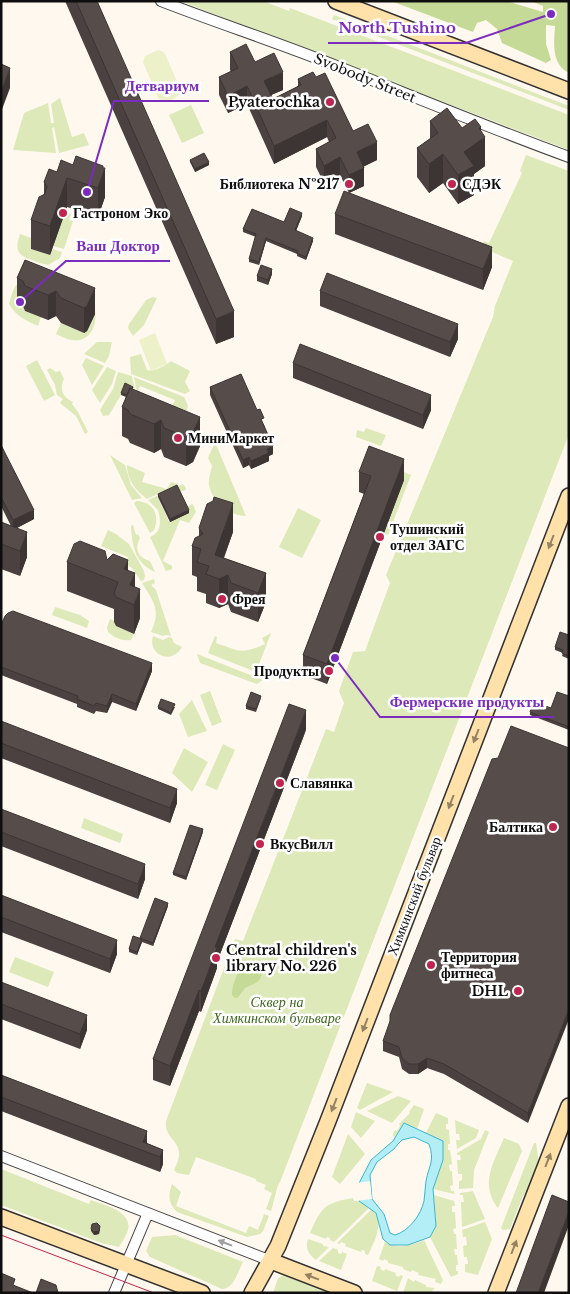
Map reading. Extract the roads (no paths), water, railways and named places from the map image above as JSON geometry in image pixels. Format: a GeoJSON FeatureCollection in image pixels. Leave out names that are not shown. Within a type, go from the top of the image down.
{"type":"FeatureCollection","features":[{"type":"Feature","properties":{"kind":"main road"},"geometry":{"type":"LineString","coordinates":[[336,1],[569,91]]}},
{"type":"Feature","properties":{"kind":"main road","name":"Химкинский бульвар"},"geometry":{"type":"LineString","coordinates":[[252,1293],[271,1261],[335,1104],[569,496]]}},
{"type":"Feature","properties":{"kind":"main road"},"geometry":{"type":"LineString","coordinates":[[496,1293],[569,1106]]}},
{"type":"Feature","properties":{"kind":"main road"},"geometry":{"type":"LineString","coordinates":[[1,1217],[202,1293]]}},
{"type":"Feature","properties":{"kind":"main road"},"geometry":{"type":"LineString","coordinates":[[271,1261],[354,1293]]}},
{"type":"Feature","properties":{"kind":"street","name":"Svobody Street"},"geometry":{"type":"LineString","coordinates":[[161,1],[227,27],[338,66],[418,100],[569,158]]}},
{"type":"Feature","properties":{"kind":"street"},"geometry":{"type":"LineString","coordinates":[[1,1156],[271,1261]]}},
{"type":"Feature","properties":{"kind":"street"},"geometry":{"type":"LineString","coordinates":[[114,1292],[148,1213]]}},
{"type":"Feature","properties":{"kind":"water"},"geometry":{"type":"Polygon","coordinates":[[[404,1123],[443,1141],[443,1160],[433,1189],[436,1226],[430,1237],[408,1245],[390,1245],[383,1239],[376,1213],[359,1201],[356,1189],[371,1160],[393,1141],[404,1123]],[[414,1137],[402,1140],[377,1162],[370,1175],[372,1199],[384,1214],[390,1233],[395,1235],[405,1230],[414,1222],[420,1212],[424,1201],[431,1159],[429,1144],[414,1137]]]}},
{"type":"Feature","properties":{"kind":"tram line"},"geometry":{"type":"LineString","coordinates":[[1,1235],[154,1293]]}},
{"type":"Feature","properties":{"kind":"place","name":"North Tushino"},"geometry":{"type":"Point","coordinates":[551,14]}},
{"type":"Feature","properties":{"kind":"place","name":"Pyaterochka"},"geometry":{"type":"Point","coordinates":[330,102]}},
{"type":"Feature","properties":{"kind":"place","name":"Библиотека №217"},"geometry":{"type":"Point","coordinates":[349,184]}},
{"type":"Feature","properties":{"kind":"place","name":"СДЭК"},"geometry":{"type":"Point","coordinates":[452,184]}},
{"type":"Feature","properties":{"kind":"place","name":"Детвариум"},"geometry":{"type":"Point","coordinates":[87,192]}},
{"type":"Feature","properties":{"kind":"place","name":"Гастроном Эко"},"geometry":{"type":"Point","coordinates":[63,213]}},
{"type":"Feature","properties":{"kind":"place","name":"Ваш Доктор"},"geometry":{"type":"Point","coordinates":[20,302]}},
{"type":"Feature","properties":{"kind":"place","name":"МиниМаркет"},"geometry":{"type":"Point","coordinates":[178,438]}},
{"type":"Feature","properties":{"kind":"place","name":"Тушинский отдел ЗАГС"},"geometry":{"type":"Point","coordinates":[380,537]}},
{"type":"Feature","properties":{"kind":"place","name":"Фрея"},"geometry":{"type":"Point","coordinates":[222,599]}},
{"type":"Feature","properties":{"kind":"place","name":"Фермерские продукты"},"geometry":{"type":"Point","coordinates":[335,658]}},
{"type":"Feature","properties":{"kind":"place","name":"Продукты"},"geometry":{"type":"Point","coordinates":[329,671]}},
{"type":"Feature","properties":{"kind":"place","name":"Славянка"},"geometry":{"type":"Point","coordinates":[280,783]}},
{"type":"Feature","properties":{"kind":"place","name":"Балтика"},"geometry":{"type":"Point","coordinates":[553,827]}},
{"type":"Feature","properties":{"kind":"place","name":"ВкусВилл"},"geometry":{"type":"Point","coordinates":[260,844]}},
{"type":"Feature","properties":{"kind":"place","name":"Central children's library No. 226"},"geometry":{"type":"Point","coordinates":[216,958]}},
{"type":"Feature","properties":{"kind":"place","name":"Территория фитнеса"},"geometry":{"type":"Point","coordinates":[431,965]}},
{"type":"Feature","properties":{"kind":"place","name":"DHL"},"geometry":{"type":"Point","coordinates":[518,991]}},
{"type":"Feature","properties":{"kind":"park label","name":"Сквер на Химкинском бульваре"},"geometry":{"type":"Point","coordinates":[277,1010]}}]}
